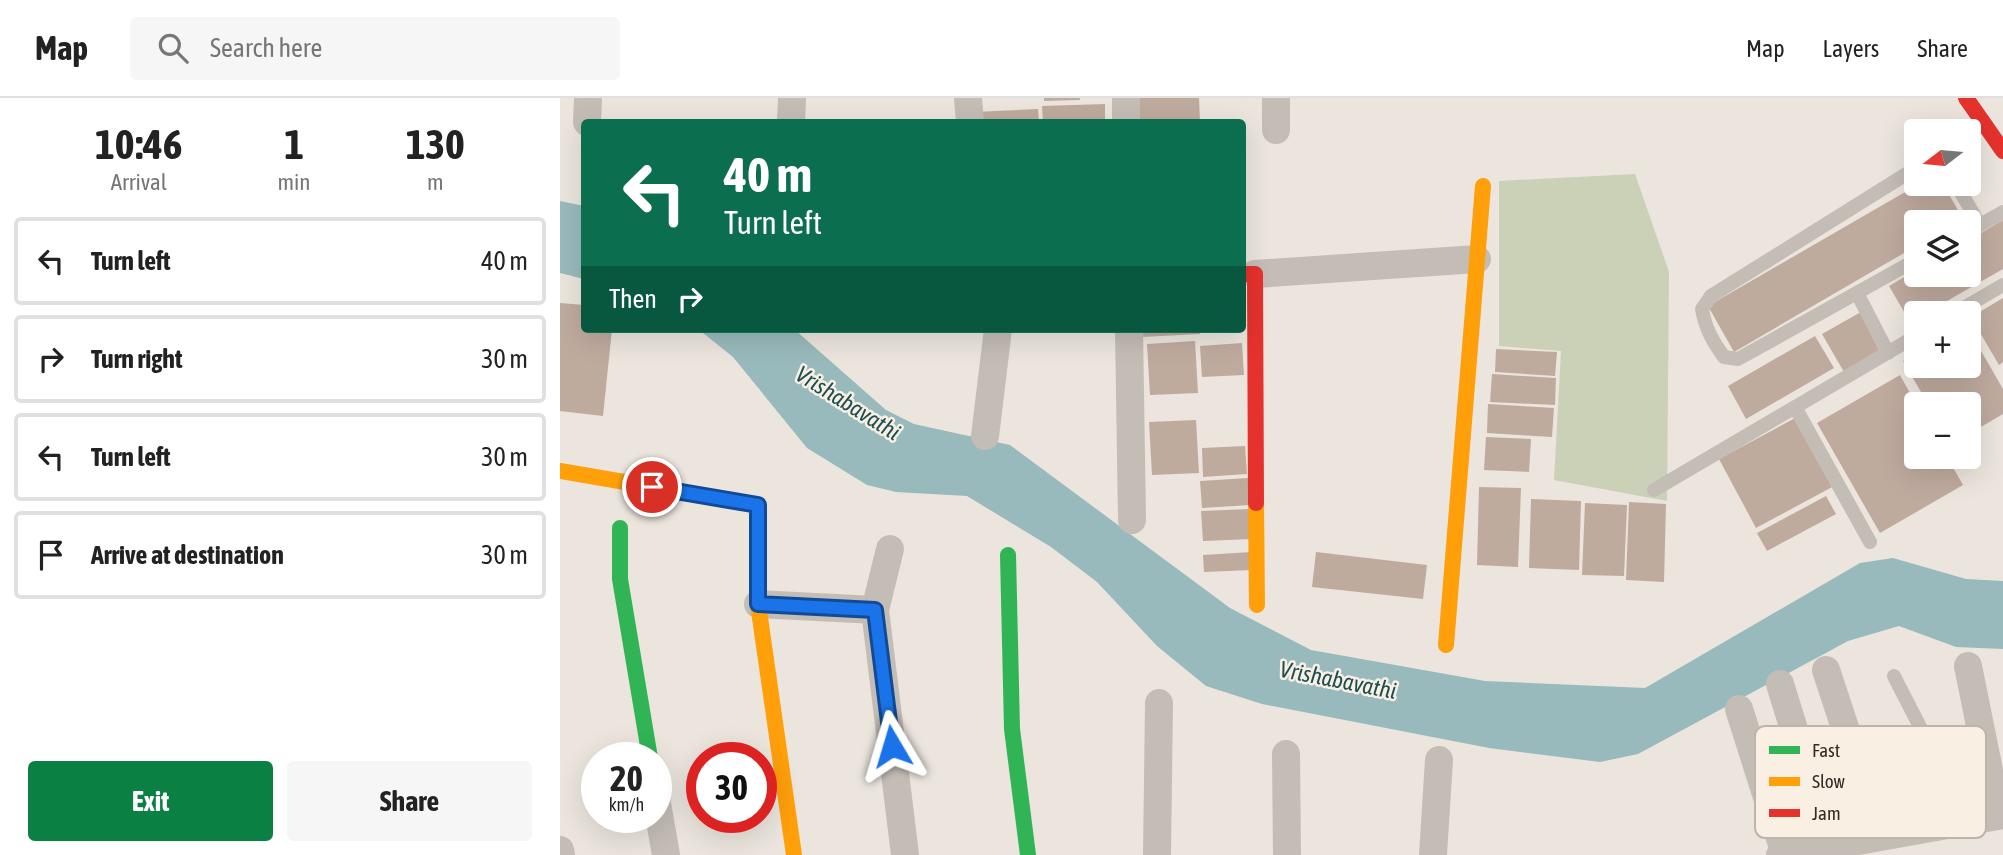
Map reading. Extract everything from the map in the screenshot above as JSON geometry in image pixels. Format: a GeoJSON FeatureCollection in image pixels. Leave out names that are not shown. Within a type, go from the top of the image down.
{"type":"FeatureCollection","features":[{"type":"Feature","properties":{"kind":"main road"},"geometry":{"type":"LineString","coordinates":[[1966,98],[2003,151]]}},
{"type":"Feature","properties":{"kind":"main road"},"geometry":{"type":"LineString","coordinates":[[1446,645],[1483,186]]}},
{"type":"Feature","properties":{"kind":"main road"},"geometry":{"type":"LineString","coordinates":[[1249,274],[1257,606]]}},
{"type":"Feature","properties":{"kind":"main road"},"geometry":{"type":"LineString","coordinates":[[560,471],[758,505],[758,604],[794,855]]}},
{"type":"Feature","properties":{"kind":"main road"},"geometry":{"type":"LineString","coordinates":[[620,528],[621,579],[647,742]]}},
{"type":"Feature","properties":{"kind":"main road"},"geometry":{"type":"LineString","coordinates":[[1008,555],[1012,729],[1028,855]]}},
{"type":"Feature","properties":{"kind":"street"},"geometry":{"type":"LineString","coordinates":[[587,119],[588,98]]}},
{"type":"Feature","properties":{"kind":"street"},"geometry":{"type":"LineString","coordinates":[[791,119],[792,98]]}},
{"type":"Feature","properties":{"kind":"street"},"geometry":{"type":"LineString","coordinates":[[968,98],[970,119]]}},
{"type":"Feature","properties":{"kind":"street"},"geometry":{"type":"LineString","coordinates":[[1126,98],[1126,119]]}},
{"type":"Feature","properties":{"kind":"street"},"geometry":{"type":"LineString","coordinates":[[1276,98],[1276,130]]}},
{"type":"Feature","properties":{"kind":"street"},"geometry":{"type":"LineString","coordinates":[[1249,274],[1477,259]]}},
{"type":"Feature","properties":{"kind":"street"},"geometry":{"type":"LineString","coordinates":[[985,436],[998,333]]}},
{"type":"Feature","properties":{"kind":"street"},"geometry":{"type":"LineString","coordinates":[[1129,333],[1132,520]]}},
{"type":"Feature","properties":{"kind":"street"},"geometry":{"type":"LineString","coordinates":[[890,549],[875,610],[905,855]]}},
{"type":"Feature","properties":{"kind":"street"},"geometry":{"type":"LineString","coordinates":[[758,604],[875,610]]}},
{"type":"Feature","properties":{"kind":"street"},"geometry":{"type":"LineString","coordinates":[[1968,666],[1981,726]]}},
{"type":"Feature","properties":{"kind":"street"},"geometry":{"type":"LineString","coordinates":[[1826,670],[1844,726]]}},
{"type":"Feature","properties":{"kind":"street"},"geometry":{"type":"LineString","coordinates":[[1780,684],[1793,726]]}},
{"type":"Feature","properties":{"kind":"street"},"geometry":{"type":"LineString","coordinates":[[1157,855],[1159,703]]}},
{"type":"Feature","properties":{"kind":"street"},"geometry":{"type":"LineString","coordinates":[[1739,709],[1755,763]]}},
{"type":"Feature","properties":{"kind":"street"},"geometry":{"type":"LineString","coordinates":[[1986,747],[2001,815]]}},
{"type":"Feature","properties":{"kind":"street"},"geometry":{"type":"LineString","coordinates":[[1286,754],[1287,855]]}},
{"type":"Feature","properties":{"kind":"street"},"geometry":{"type":"LineString","coordinates":[[1433,855],[1439,760]]}},
{"type":"Feature","properties":{"kind":"street"},"geometry":{"type":"LineString","coordinates":[[662,833],[666,855]]}},
{"type":"Feature","properties":{"kind":"street"},"geometry":{"type":"LineString","coordinates":[[1777,838],[1782,855],[1875,838]]}},
{"type":"Feature","properties":{"kind":"street"},"geometry":{"type":"LineString","coordinates":[[1828,838],[1830,846]]}},
{"type":"Feature","properties":{"kind":"lane"},"geometry":{"type":"LineString","coordinates":[[1981,128],[1985,125]]}},
{"type":"Feature","properties":{"kind":"lane"},"geometry":{"type":"LineString","coordinates":[[1904,175],[1711,296],[1702,309],[1704,322],[1724,357],[1738,359],[1904,267]]}},
{"type":"Feature","properties":{"kind":"lane"},"geometry":{"type":"LineString","coordinates":[[1981,224],[2003,212]]}},
{"type":"Feature","properties":{"kind":"lane"},"geometry":{"type":"LineString","coordinates":[[1976,301],[2003,285]]}},
{"type":"Feature","properties":{"kind":"lane"},"geometry":{"type":"LineString","coordinates":[[1857,293],[1888,353]]}},
{"type":"Feature","properties":{"kind":"lane"},"geometry":{"type":"LineString","coordinates":[[1654,490],[1904,343]]}},
{"type":"Feature","properties":{"kind":"lane"},"geometry":{"type":"LineString","coordinates":[[1795,407],[1871,542]]}},
{"type":"Feature","properties":{"kind":"lane"},"geometry":{"type":"LineString","coordinates":[[1894,676],[1919,726]]}},
{"type":"Feature","properties":{"kind":"green space"},"geometry":{"type":"Polygon","coordinates":[[[1635,174],[1669,272],[1667,501],[1554,480],[1561,351],[1499,346],[1499,181],[1635,174]]]}},
{"type":"Feature","properties":{"kind":"water"},"geometry":{"type":"Polygon","coordinates":[[[560,201],[581,205],[581,278],[560,273],[560,201]]]}},
{"type":"Feature","properties":{"kind":"water","name":"Vrishabavathi"},"geometry":{"type":"Polygon","coordinates":[[[703,333],[799,333],[886,410],[914,424],[1010,445],[1230,608],[1311,650],[1485,681],[1645,688],[1860,563],[1893,558],[1966,579],[2003,581],[2003,649],[1956,647],[1899,626],[1848,641],[1638,754],[1600,762],[1489,748],[1262,704],[1206,686],[1157,646],[1097,582],[1051,547],[967,496],[896,492],[867,485],[807,448],[733,357],[703,333]]]}},
{"type":"Feature","properties":{"kind":"building"},"geometry":{"type":"Polygon","coordinates":[[[1044,98],[1080,98],[1080,100],[1044,101],[1044,98]]]}},
{"type":"Feature","properties":{"kind":"building"},"geometry":{"type":"Polygon","coordinates":[[[1132,98],[1199,98],[1200,119],[1133,119],[1132,98]]]}},
{"type":"Feature","properties":{"kind":"building"},"geometry":{"type":"Polygon","coordinates":[[[1105,104],[1105,119],[1043,119],[1042,106],[1105,104]]]}},
{"type":"Feature","properties":{"kind":"building"},"geometry":{"type":"Polygon","coordinates":[[[1038,109],[1039,119],[974,119],[974,112],[1038,109]]]}},
{"type":"Feature","properties":{"kind":"building"},"geometry":{"type":"Polygon","coordinates":[[[1904,193],[1904,196],[1950,196],[1958,210],[1904,210],[1904,253],[1734,352],[1708,306],[1904,193]]]}},
{"type":"Feature","properties":{"kind":"building"},"geometry":{"type":"Polygon","coordinates":[[[2003,220],[2003,269],[1981,282],[1981,233],[2003,220]]]}},
{"type":"Feature","properties":{"kind":"building"},"geometry":{"type":"Polygon","coordinates":[[[1904,277],[1904,287],[1972,287],[1947,301],[1904,301],[1904,312],[1889,286],[1904,277]]]}},
{"type":"Feature","properties":{"kind":"building"},"geometry":{"type":"Polygon","coordinates":[[[2003,298],[2003,362],[1999,365],[1981,334],[1981,311],[2003,298]]]}},
{"type":"Feature","properties":{"kind":"building"},"geometry":{"type":"Polygon","coordinates":[[[560,303],[581,305],[581,333],[612,333],[603,416],[560,411],[560,303]]]}},
{"type":"Feature","properties":{"kind":"building"},"geometry":{"type":"Polygon","coordinates":[[[1861,312],[1882,350],[1844,372],[1822,334],[1861,312]]]}},
{"type":"Feature","properties":{"kind":"building"},"geometry":{"type":"Polygon","coordinates":[[[1142,333],[1200,333],[1200,334],[1142,337],[1142,333]]]}},
{"type":"Feature","properties":{"kind":"building"},"geometry":{"type":"Polygon","coordinates":[[[1815,336],[1834,368],[1746,419],[1728,386],[1815,336]]]}},
{"type":"Feature","properties":{"kind":"building"},"geometry":{"type":"Polygon","coordinates":[[[1195,341],[1198,393],[1150,395],[1147,344],[1195,341]]]}},
{"type":"Feature","properties":{"kind":"building"},"geometry":{"type":"Polygon","coordinates":[[[1242,343],[1244,375],[1202,377],[1200,346],[1242,343]]]}},
{"type":"Feature","properties":{"kind":"building"},"geometry":{"type":"Polygon","coordinates":[[[1496,349],[1557,352],[1555,376],[1495,372],[1496,349]]]}},
{"type":"Feature","properties":{"kind":"building"},"geometry":{"type":"Polygon","coordinates":[[[1981,351],[2003,389],[2003,414],[1981,427],[1981,392],[1921,392],[1913,378],[1981,378],[1981,351]]]}},
{"type":"Feature","properties":{"kind":"building"},"geometry":{"type":"Polygon","coordinates":[[[1492,374],[1556,378],[1555,405],[1490,402],[1492,374]]]}},
{"type":"Feature","properties":{"kind":"building"},"geometry":{"type":"Polygon","coordinates":[[[1900,375],[1909,392],[1904,392],[1904,469],[1954,469],[1963,485],[1880,533],[1817,423],[1900,375]]]}},
{"type":"Feature","properties":{"kind":"building"},"geometry":{"type":"Polygon","coordinates":[[[1488,404],[1554,408],[1552,437],[1487,433],[1488,404]]]}},
{"type":"Feature","properties":{"kind":"building"},"geometry":{"type":"Polygon","coordinates":[[[1797,417],[1834,486],[1756,528],[1719,459],[1797,417]]]}},
{"type":"Feature","properties":{"kind":"building"},"geometry":{"type":"Polygon","coordinates":[[[1196,420],[1199,473],[1152,475],[1149,422],[1196,420]]]}},
{"type":"Feature","properties":{"kind":"building"},"geometry":{"type":"Polygon","coordinates":[[[1486,437],[1531,439],[1529,472],[1484,470],[1486,437]]]}},
{"type":"Feature","properties":{"kind":"building"},"geometry":{"type":"Polygon","coordinates":[[[1245,446],[1247,474],[1203,477],[1202,448],[1245,446]]]}},
{"type":"Feature","properties":{"kind":"building"},"geometry":{"type":"Polygon","coordinates":[[[1248,478],[1250,505],[1202,508],[1200,481],[1248,478]]]}},
{"type":"Feature","properties":{"kind":"building"},"geometry":{"type":"Polygon","coordinates":[[[1479,487],[1521,488],[1518,567],[1477,565],[1479,487]]]}},
{"type":"Feature","properties":{"kind":"building"},"geometry":{"type":"Polygon","coordinates":[[[1826,496],[1836,514],[1767,551],[1757,533],[1826,496]]]}},
{"type":"Feature","properties":{"kind":"building"},"geometry":{"type":"Polygon","coordinates":[[[1531,499],[1581,501],[1579,570],[1529,568],[1531,499]]]}},
{"type":"Feature","properties":{"kind":"building"},"geometry":{"type":"Polygon","coordinates":[[[1629,502],[1666,504],[1664,582],[1626,580],[1629,502]]]}},
{"type":"Feature","properties":{"kind":"building"},"geometry":{"type":"Polygon","coordinates":[[[1585,503],[1627,505],[1624,576],[1582,575],[1585,503]]]}},
{"type":"Feature","properties":{"kind":"building"},"geometry":{"type":"Polygon","coordinates":[[[1250,509],[1252,539],[1203,541],[1201,511],[1250,509]]]}},
{"type":"Feature","properties":{"kind":"building"},"geometry":{"type":"Polygon","coordinates":[[[1251,552],[1252,570],[1204,572],[1203,555],[1251,552]]]}},
{"type":"Feature","properties":{"kind":"building"},"geometry":{"type":"Polygon","coordinates":[[[1316,552],[1427,565],[1423,599],[1312,587],[1316,552]]]}},
{"type":"Feature","properties":{"kind":"traffic: fast"},"geometry":{"type":"LineString","coordinates":[[620,528],[620,579],[647,742]]}},
{"type":"Feature","properties":{"kind":"traffic: fast"},"geometry":{"type":"LineString","coordinates":[[1008,555],[1012,729],[1028,855]]}},
{"type":"Feature","properties":{"kind":"traffic: slow"},"geometry":{"type":"LineString","coordinates":[[1446,645],[1483,186]]}},
{"type":"Feature","properties":{"kind":"traffic: slow"},"geometry":{"type":"LineString","coordinates":[[560,471],[758,505],[758,604],[794,855]]}},
{"type":"Feature","properties":{"kind":"traffic: slow"},"geometry":{"type":"LineString","coordinates":[[1256,503],[1257,605]]}},
{"type":"Feature","properties":{"kind":"traffic: jam"},"geometry":{"type":"LineString","coordinates":[[1966,98],[2003,151]]}},
{"type":"Feature","properties":{"kind":"traffic: jam"},"geometry":{"type":"LineString","coordinates":[[1246,274],[1255,274],[1256,503]]}},
{"type":"Feature","properties":{"kind":"route"},"geometry":{"type":"LineString","coordinates":[[652,487],[758,505],[758,604],[875,610],[892,746]]}}]}
